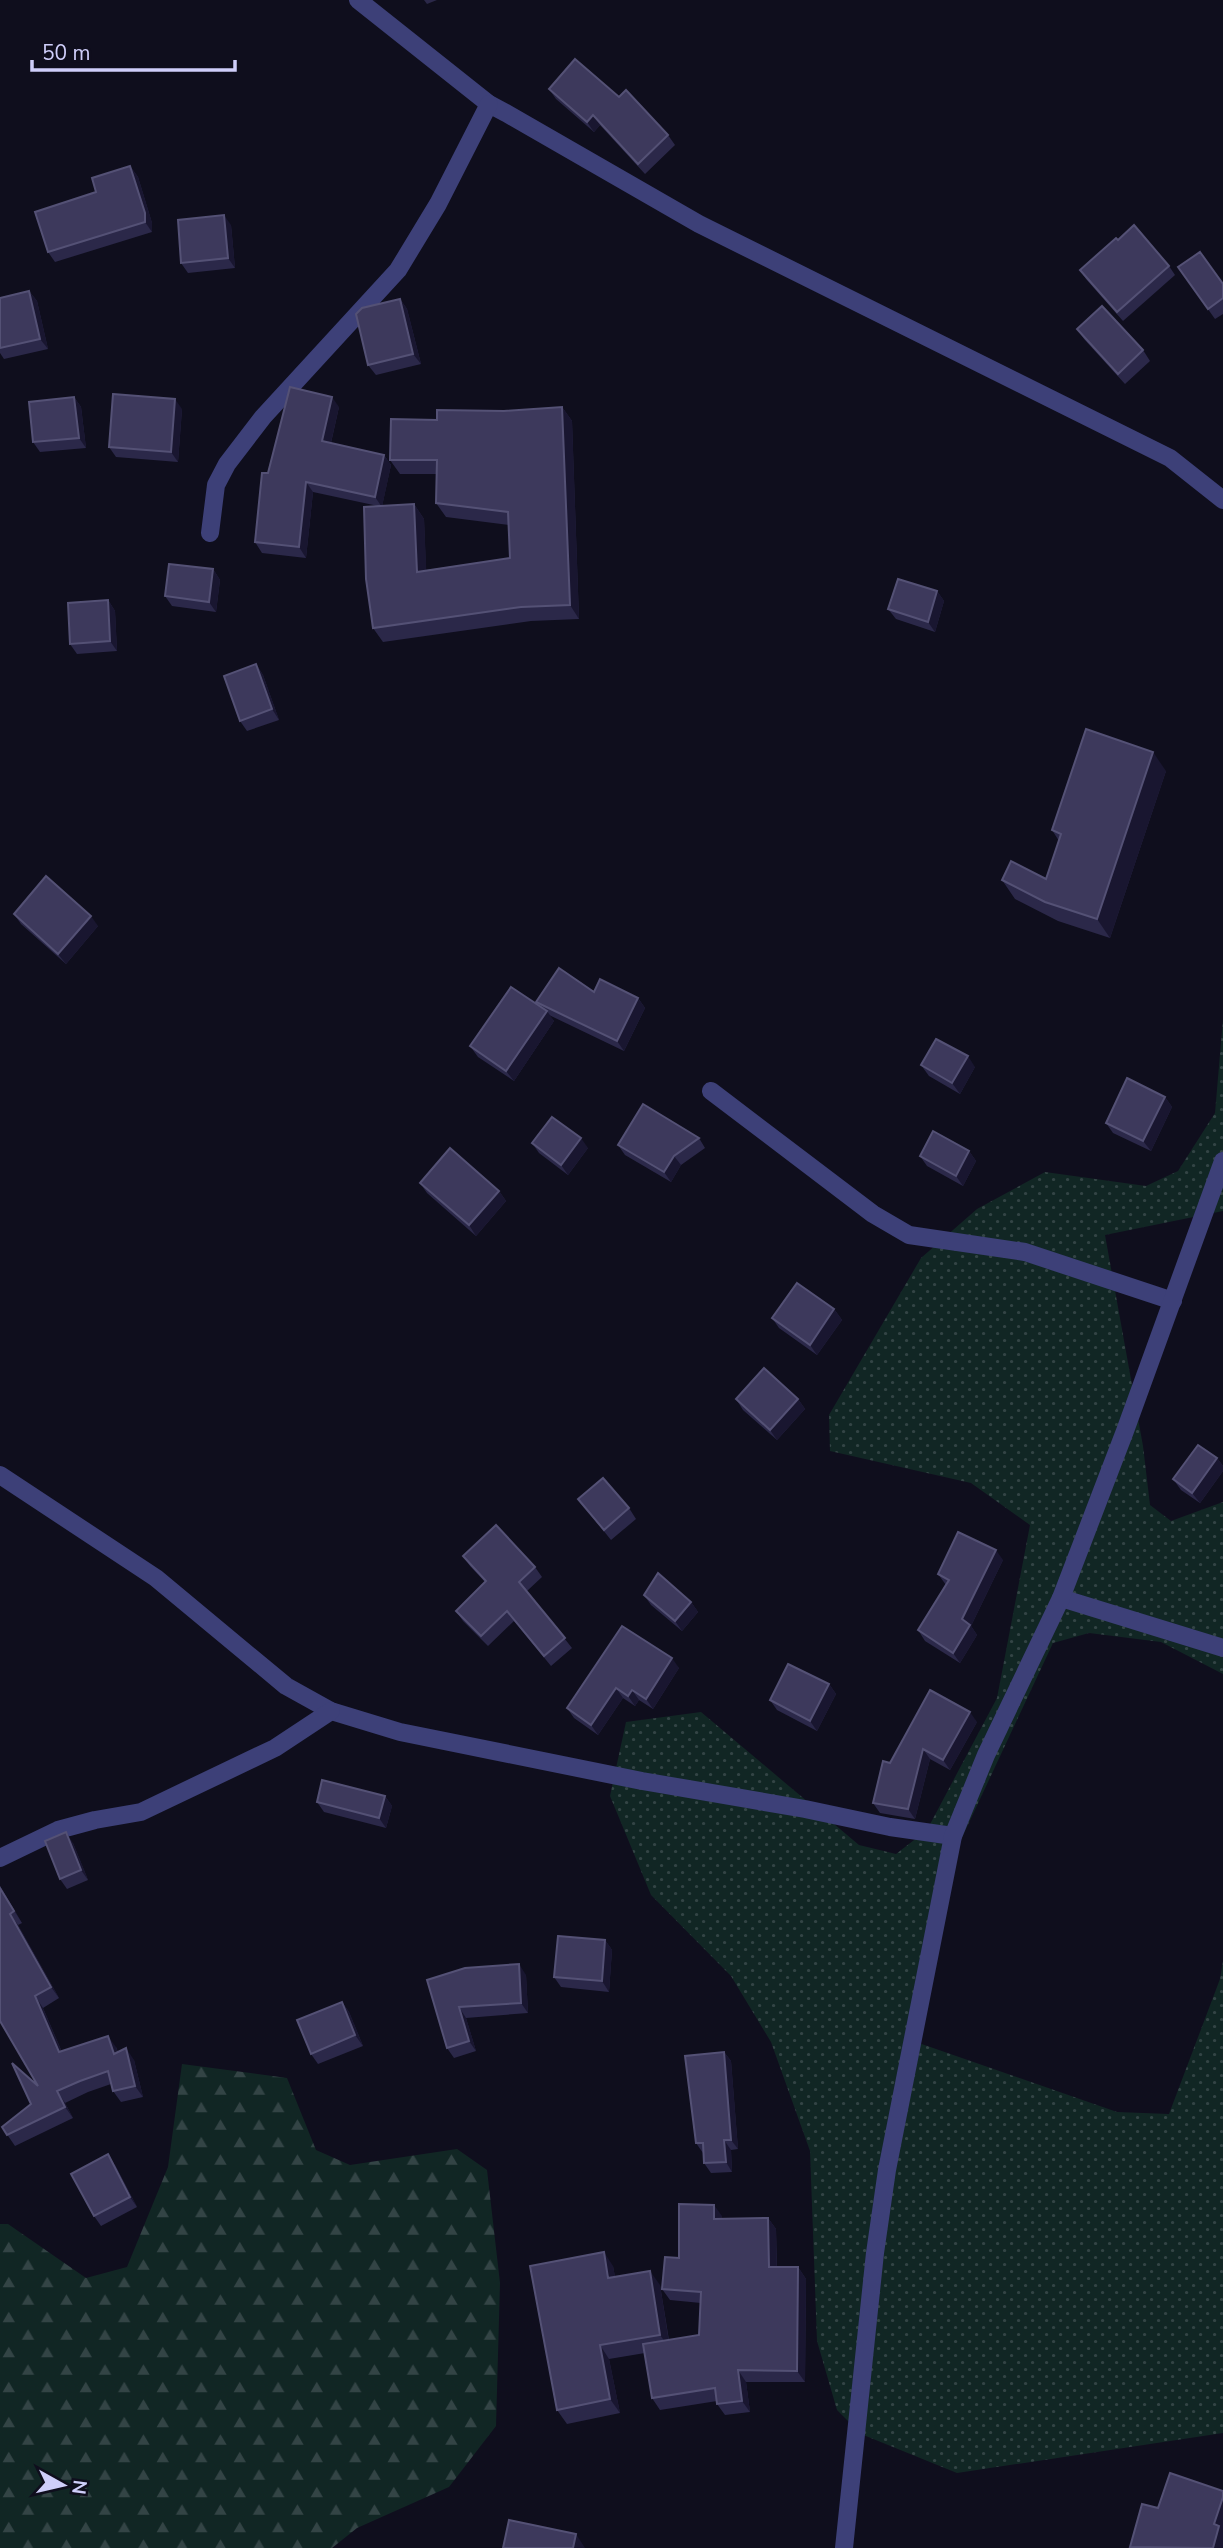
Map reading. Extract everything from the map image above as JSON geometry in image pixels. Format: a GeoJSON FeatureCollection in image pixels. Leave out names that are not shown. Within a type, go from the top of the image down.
{"type":"FeatureCollection","features":[{"type":"Feature","properties":{"kind":"street"},"geometry":{"type":"LineString","coordinates":[[358,0],[489,104],[699,225],[1170,458],[1223,500]]}},
{"type":"Feature","properties":{"kind":"street"},"geometry":{"type":"LineString","coordinates":[[209,533],[216,485],[227,464],[263,417],[398,270],[438,204],[489,104]]}},
{"type":"Feature","properties":{"kind":"street"},"geometry":{"type":"LineString","coordinates":[[711,1091],[873,1214],[909,1235],[1025,1252],[1173,1301]]}},
{"type":"Feature","properties":{"kind":"street"},"geometry":{"type":"LineString","coordinates":[[844,2548],[875,2253],[893,2133],[953,1836],[986,1755],[1060,1598],[1223,1161]]}},
{"type":"Feature","properties":{"kind":"street"},"geometry":{"type":"LineString","coordinates":[[0,1475],[156,1577],[286,1686],[331,1711],[400,1732],[467,1746],[642,1781],[805,1809],[890,1828],[953,1836]]}},
{"type":"Feature","properties":{"kind":"street"},"geometry":{"type":"LineString","coordinates":[[1060,1598],[1223,1648]]}},
{"type":"Feature","properties":{"kind":"street"},"geometry":{"type":"LineString","coordinates":[[0,1858],[58,1830],[141,1812],[275,1748],[331,1711]]}},
{"type":"Feature","properties":{"kind":"green space"},"geometry":{"type":"Polygon","coordinates":[[[1223,1019],[1223,1211],[1105,1235],[1143,1446],[1150,1505],[1171,1521],[1223,1502],[1223,1674],[1161,1642],[1089,1633],[1053,1643],[944,1876],[913,2041],[1117,2112],[1169,2114],[1220,1979],[1223,1961],[1223,2433],[957,2473],[861,2434],[837,2410],[817,2341],[810,2151],[771,2042],[731,1976],[651,1895],[610,1796],[626,1722],[701,1712],[859,1845],[896,1854],[927,1830],[997,1698],[1030,1525],[971,1483],[830,1451],[829,1415],[921,1258],[977,1209],[1045,1172],[1146,1186],[1178,1171],[1215,1113],[1223,1019]]]}},
{"type":"Feature","properties":{"kind":"green space"},"geometry":{"type":"Polygon","coordinates":[[[182,2064],[287,2078],[316,2150],[350,2165],[457,2149],[487,2170],[500,2283],[496,2426],[449,2487],[357,2528],[332,2548],[0,2548],[0,2224],[8,2224],[86,2278],[127,2267],[168,2167],[182,2064]]]}},
{"type":"Feature","properties":{"kind":"building"},"geometry":{"type":"Polygon","coordinates":[[[575,59],[619,97],[626,90],[668,135],[638,164],[593,115],[587,122],[549,89],[575,59]]]}},
{"type":"Feature","properties":{"kind":"building"},"geometry":{"type":"Polygon","coordinates":[[[130,166],[145,213],[145,222],[48,252],[35,212],[96,192],[92,178],[130,166]]]}},
{"type":"Feature","properties":{"kind":"building"},"geometry":{"type":"Polygon","coordinates":[[[224,215],[228,258],[181,263],[178,220],[224,215]]]}},
{"type":"Feature","properties":{"kind":"building"},"geometry":{"type":"Polygon","coordinates":[[[1134,225],[1169,266],[1117,312],[1080,270],[1134,225]]]}},
{"type":"Feature","properties":{"kind":"building"},"geometry":{"type":"Polygon","coordinates":[[[1200,252],[1223,284],[1223,298],[1208,309],[1178,267],[1200,252]]]}},
{"type":"Feature","properties":{"kind":"building"},"geometry":{"type":"Polygon","coordinates":[[[29,291],[40,339],[0,348],[0,298],[29,291]]]}},
{"type":"Feature","properties":{"kind":"building"},"geometry":{"type":"Polygon","coordinates":[[[400,299],[413,354],[368,365],[356,314],[362,308],[400,299]]]}},
{"type":"Feature","properties":{"kind":"building"},"geometry":{"type":"Polygon","coordinates":[[[1102,306],[1143,350],[1118,374],[1077,329],[1102,306]]]}},
{"type":"Feature","properties":{"kind":"building"},"geometry":{"type":"Polygon","coordinates":[[[290,387],[332,397],[322,441],[384,455],[375,497],[306,482],[299,547],[255,542],[262,473],[268,473],[290,387]]]}},
{"type":"Feature","properties":{"kind":"building"},"geometry":{"type":"Polygon","coordinates":[[[113,394],[175,399],[171,452],[109,447],[113,394]]]}},
{"type":"Feature","properties":{"kind":"building"},"geometry":{"type":"Polygon","coordinates":[[[74,397],[79,438],[33,442],[29,402],[74,397]]]}},
{"type":"Feature","properties":{"kind":"building"},"geometry":{"type":"Polygon","coordinates":[[[562,407],[570,605],[521,607],[373,628],[366,579],[364,507],[414,504],[417,572],[510,558],[508,512],[436,503],[437,460],[390,460],[391,419],[437,420],[437,410],[504,411],[562,407]]]}},
{"type":"Feature","properties":{"kind":"building"},"geometry":{"type":"Polygon","coordinates":[[[169,564],[213,569],[209,602],[165,596],[169,564]]]}},
{"type":"Feature","properties":{"kind":"building"},"geometry":{"type":"Polygon","coordinates":[[[898,579],[937,591],[928,622],[888,609],[898,579]]]}},
{"type":"Feature","properties":{"kind":"building"},"geometry":{"type":"Polygon","coordinates":[[[108,600],[110,641],[70,644],[68,603],[108,600]]]}},
{"type":"Feature","properties":{"kind":"building"},"geometry":{"type":"Polygon","coordinates":[[[256,664],[272,709],[240,721],[224,676],[256,664]]]}},
{"type":"Feature","properties":{"kind":"building"},"geometry":{"type":"Polygon","coordinates":[[[1086,729],[1153,752],[1097,919],[1045,902],[1002,880],[1011,861],[1046,879],[1061,834],[1052,830],[1086,729]]]}},
{"type":"Feature","properties":{"kind":"building"},"geometry":{"type":"Polygon","coordinates":[[[46,876],[91,916],[58,954],[14,914],[46,876]]]}},
{"type":"Feature","properties":{"kind":"building"},"geometry":{"type":"Polygon","coordinates":[[[559,968],[594,992],[600,979],[638,998],[617,1041],[536,1002],[559,968]]]}},
{"type":"Feature","properties":{"kind":"building"},"geometry":{"type":"Polygon","coordinates":[[[511,987],[547,1011],[506,1071],[470,1046],[511,987]]]}},
{"type":"Feature","properties":{"kind":"building"},"geometry":{"type":"Polygon","coordinates":[[[936,1039],[968,1056],[952,1083],[921,1065],[936,1039]]]}},
{"type":"Feature","properties":{"kind":"building"},"geometry":{"type":"Polygon","coordinates":[[[1127,1078],[1165,1097],[1143,1141],[1106,1123],[1127,1078]]]}},
{"type":"Feature","properties":{"kind":"building"},"geometry":{"type":"Polygon","coordinates":[[[643,1104],[699,1138],[674,1156],[664,1172],[618,1145],[643,1104]]]}},
{"type":"Feature","properties":{"kind":"building"},"geometry":{"type":"Polygon","coordinates":[[[552,1117],[581,1138],[561,1165],[532,1143],[552,1117]]]}},
{"type":"Feature","properties":{"kind":"building"},"geometry":{"type":"Polygon","coordinates":[[[933,1131],[969,1151],[956,1176],[920,1156],[933,1131]]]}},
{"type":"Feature","properties":{"kind":"building"},"geometry":{"type":"Polygon","coordinates":[[[450,1148],[499,1191],[469,1225],[420,1183],[450,1148]]]}},
{"type":"Feature","properties":{"kind":"building"},"geometry":{"type":"Polygon","coordinates":[[[797,1283],[834,1309],[810,1345],[772,1318],[797,1283]]]}},
{"type":"Feature","properties":{"kind":"building"},"geometry":{"type":"Polygon","coordinates":[[[764,1368],[798,1399],[770,1430],[736,1399],[764,1368]]]}},
{"type":"Feature","properties":{"kind":"building"},"geometry":{"type":"Polygon","coordinates":[[[1198,1445],[1217,1458],[1192,1493],[1173,1479],[1198,1445]]]}},
{"type":"Feature","properties":{"kind":"building"},"geometry":{"type":"Polygon","coordinates":[[[603,1478],[629,1508],[604,1530],[578,1499],[603,1478]]]}},
{"type":"Feature","properties":{"kind":"building"},"geometry":{"type":"Polygon","coordinates":[[[496,1525],[535,1567],[519,1582],[565,1638],[544,1656],[507,1611],[481,1636],[456,1611],[486,1581],[463,1556],[496,1525]]]}},
{"type":"Feature","properties":{"kind":"building"},"geometry":{"type":"Polygon","coordinates":[[[958,1532],[996,1550],[962,1619],[970,1625],[953,1653],[918,1630],[949,1580],[938,1574],[958,1532]]]}},
{"type":"Feature","properties":{"kind":"building"},"geometry":{"type":"Polygon","coordinates":[[[658,1573],[691,1602],[675,1621],[644,1595],[658,1573]]]}},
{"type":"Feature","properties":{"kind":"building"},"geometry":{"type":"Polygon","coordinates":[[[622,1626],[672,1658],[646,1699],[632,1690],[628,1696],[616,1688],[591,1725],[567,1708],[622,1626]]]}},
{"type":"Feature","properties":{"kind":"building"},"geometry":{"type":"Polygon","coordinates":[[[788,1664],[829,1684],[810,1721],[770,1700],[788,1664]]]}},
{"type":"Feature","properties":{"kind":"building"},"geometry":{"type":"Polygon","coordinates":[[[930,1690],[970,1712],[943,1760],[923,1749],[908,1809],[873,1803],[883,1761],[890,1763],[930,1690]]]}},
{"type":"Feature","properties":{"kind":"building"},"geometry":{"type":"Polygon","coordinates":[[[322,1780],[385,1796],[379,1818],[317,1802],[322,1780]]]}},
{"type":"Feature","properties":{"kind":"building"},"geometry":{"type":"Polygon","coordinates":[[[66,1832],[81,1870],[60,1879],[45,1841],[66,1832]]]}},
{"type":"Feature","properties":{"kind":"building"},"geometry":{"type":"Polygon","coordinates":[[[0,1888],[14,1911],[10,1914],[51,1987],[35,1996],[59,2052],[108,2036],[114,2054],[126,2048],[135,2086],[113,2091],[108,2071],[80,2081],[57,2091],[65,2107],[7,2135],[2,2127],[31,2104],[12,2063],[38,2086],[0,2021],[0,1888]]]}},
{"type":"Feature","properties":{"kind":"building"},"geometry":{"type":"Polygon","coordinates":[[[558,1936],[605,1940],[602,1981],[554,1977],[558,1936]]]}},
{"type":"Feature","properties":{"kind":"building"},"geometry":{"type":"Polygon","coordinates":[[[519,1964],[521,2003],[459,2007],[469,2041],[447,2048],[427,1980],[465,1968],[519,1964]]]}},
{"type":"Feature","properties":{"kind":"building"},"geometry":{"type":"Polygon","coordinates":[[[342,2002],[355,2035],[311,2054],[297,2020],[342,2002]]]}},
{"type":"Feature","properties":{"kind":"building"},"geometry":{"type":"Polygon","coordinates":[[[724,2052],[731,2140],[724,2140],[726,2162],[704,2163],[703,2143],[696,2143],[685,2056],[724,2052]]]}},
{"type":"Feature","properties":{"kind":"building"},"geometry":{"type":"Polygon","coordinates":[[[108,2154],[130,2197],[94,2216],[71,2174],[108,2154]]]}},
{"type":"Feature","properties":{"kind":"building"},"geometry":{"type":"Polygon","coordinates":[[[679,2204],[714,2205],[714,2219],[768,2218],[769,2267],[798,2267],[797,2371],[738,2370],[742,2401],[717,2404],[715,2388],[652,2398],[643,2344],[699,2335],[701,2292],[662,2289],[665,2257],[679,2258],[679,2204]]]}},
{"type":"Feature","properties":{"kind":"building"},"geometry":{"type":"Polygon","coordinates":[[[604,2252],[608,2278],[650,2271],[660,2335],[600,2345],[610,2399],[557,2410],[530,2266],[604,2252]]]}},
{"type":"Feature","properties":{"kind":"building"},"geometry":{"type":"Polygon","coordinates":[[[1170,2473],[1223,2491],[1214,2524],[1219,2526],[1213,2548],[1130,2547],[1142,2504],[1158,2508],[1170,2473]]]}},
{"type":"Feature","properties":{"kind":"building"},"geometry":{"type":"Polygon","coordinates":[[[509,2520],[576,2534],[573,2548],[503,2548],[509,2520]]]}}]}
